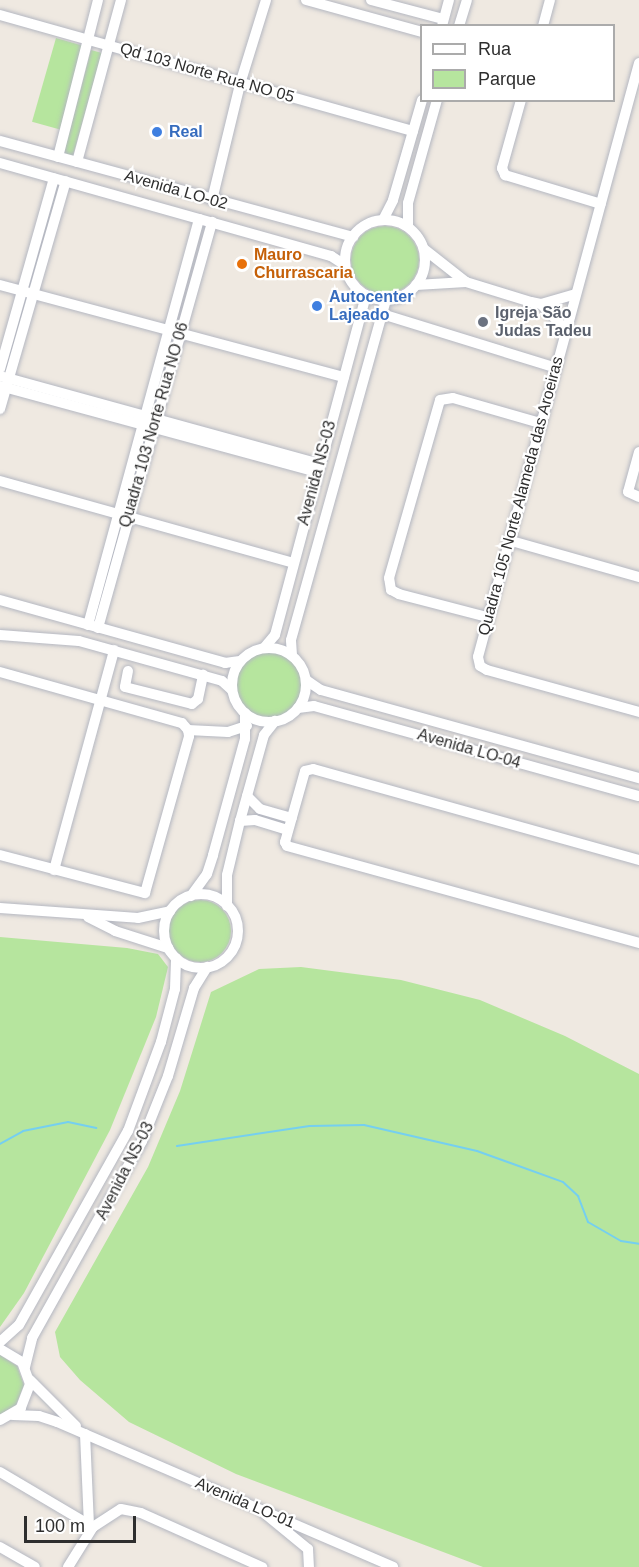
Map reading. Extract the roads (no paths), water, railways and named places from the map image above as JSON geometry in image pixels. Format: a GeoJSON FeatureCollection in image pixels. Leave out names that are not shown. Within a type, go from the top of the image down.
{"type":"FeatureCollection","features":[{"type":"Feature","properties":{"kind":"street"},"geometry":{"type":"LineString","coordinates":[[58,157],[90,40],[98,0]]}},
{"type":"Feature","properties":{"kind":"street"},"geometry":{"type":"LineString","coordinates":[[77,162],[121,0]]}},
{"type":"Feature","properties":{"kind":"street"},"geometry":{"type":"LineString","coordinates":[[212,200],[240,84],[266,0]]}},
{"type":"Feature","properties":{"kind":"street"},"geometry":{"type":"LineString","coordinates":[[306,0],[420,31]]}},
{"type":"Feature","properties":{"kind":"street"},"geometry":{"type":"LineString","coordinates":[[371,0],[442,22],[449,0]]}},
{"type":"Feature","properties":{"kind":"street"},"geometry":{"type":"LineString","coordinates":[[460,24],[467,0]]}},
{"type":"Feature","properties":{"kind":"street"},"geometry":{"type":"LineString","coordinates":[[543,24],[549,1]]}},
{"type":"Feature","properties":{"kind":"street","name":"Qd 103 Norte Rua NO 05"},"geometry":{"type":"LineString","coordinates":[[0,15],[413,131]]}},
{"type":"Feature","properties":{"kind":"street","name":"Quadra 105 Norte Alameda das Aroeiras"},"geometry":{"type":"LineString","coordinates":[[639,63],[478,657],[483,668],[639,712]]}},
{"type":"Feature","properties":{"kind":"street"},"geometry":{"type":"LineString","coordinates":[[382,220],[393,200],[421,102]]}},
{"type":"Feature","properties":{"kind":"street"},"geometry":{"type":"LineString","coordinates":[[436,102],[408,203],[408,227],[424,249],[466,282]]}},
{"type":"Feature","properties":{"kind":"street"},"geometry":{"type":"LineString","coordinates":[[520,102],[502,168],[505,175],[601,204]]}},
{"type":"Feature","properties":{"kind":"street","name":"Avenida LO-02"},"geometry":{"type":"LineString","coordinates":[[0,141],[353,237]]}},
{"type":"Feature","properties":{"kind":"street","name":"Avenida LO-02"},"geometry":{"type":"LineString","coordinates":[[0,163],[331,256],[345,265]]}},
{"type":"Feature","properties":{"kind":"street"},"geometry":{"type":"LineString","coordinates":[[0,369],[54,178]]}},
{"type":"Feature","properties":{"kind":"street"},"geometry":{"type":"LineString","coordinates":[[0,409],[4,382],[35,294],[66,181]]}},
{"type":"Feature","properties":{"kind":"street","name":"Quadra 103 Norte Rua NO 06"},"geometry":{"type":"LineString","coordinates":[[149,422],[168,333],[199,219]]}},
{"type":"Feature","properties":{"kind":"street"},"geometry":{"type":"LineString","coordinates":[[408,227],[382,220],[370,223],[353,237],[345,265],[353,284],[366,295],[386,300],[401,297],[416,285],[423,274],[424,249]]}},
{"type":"Feature","properties":{"kind":"street","name":"Quadra 103 Norte Rua NO 06"},"geometry":{"type":"LineString","coordinates":[[93,626],[149,422],[180,336],[212,222]]}},
{"type":"Feature","properties":{"kind":"street"},"geometry":{"type":"LineString","coordinates":[[416,285],[466,282],[541,304],[566,330]]}},
{"type":"Feature","properties":{"kind":"street"},"geometry":{"type":"LineString","coordinates":[[0,285],[168,333],[344,377]]}},
{"type":"Feature","properties":{"kind":"street"},"geometry":{"type":"LineString","coordinates":[[541,304],[575,294]]}},
{"type":"Feature","properties":{"kind":"street","name":"Avenida NS-03"},"geometry":{"type":"LineString","coordinates":[[264,648],[275,635],[366,295]]}},
{"type":"Feature","properties":{"kind":"street","name":"Avenida NS-03"},"geometry":{"type":"LineString","coordinates":[[292,655],[291,640],[386,300]]}},
{"type":"Feature","properties":{"kind":"street"},"geometry":{"type":"LineString","coordinates":[[382,314],[556,368]]}},
{"type":"Feature","properties":{"kind":"street"},"geometry":{"type":"LineString","coordinates":[[4,382],[318,468]]}},
{"type":"Feature","properties":{"kind":"street"},"geometry":{"type":"LineString","coordinates":[[487,617],[399,594],[392,590],[389,578],[440,400],[453,398],[540,423]]}},
{"type":"Feature","properties":{"kind":"street"},"geometry":{"type":"LineString","coordinates":[[638,459],[628,492],[639,497]]}},
{"type":"Feature","properties":{"kind":"street"},"geometry":{"type":"LineString","coordinates":[[0,481],[293,563]]}},
{"type":"Feature","properties":{"kind":"street"},"geometry":{"type":"LineString","coordinates":[[508,540],[639,577]]}},
{"type":"Feature","properties":{"kind":"street"},"geometry":{"type":"LineString","coordinates":[[0,600],[225,663],[240,661],[264,648],[292,655],[306,680],[306,693],[298,708]]}},
{"type":"Feature","properties":{"kind":"street"},"geometry":{"type":"LineString","coordinates":[[0,635],[66,638],[224,682],[232,690],[245,713],[247,726],[208,870],[191,896],[170,911],[142,918],[0,908]]}},
{"type":"Feature","properties":{"kind":"street"},"geometry":{"type":"LineString","coordinates":[[54,870],[114,650]]}},
{"type":"Feature","properties":{"kind":"street"},"geometry":{"type":"LineString","coordinates":[[232,690],[233,675],[240,661]]}},
{"type":"Feature","properties":{"kind":"street"},"geometry":{"type":"LineString","coordinates":[[128,671],[126,688],[192,704],[198,699],[203,675]]}},
{"type":"Feature","properties":{"kind":"street"},"geometry":{"type":"LineString","coordinates":[[0,672],[182,723],[188,730],[189,736],[146,893],[0,855]]}},
{"type":"Feature","properties":{"kind":"street","name":"Avenida LO-04"},"geometry":{"type":"LineString","coordinates":[[306,680],[321,690],[639,778]]}},
{"type":"Feature","properties":{"kind":"street","name":"Avenida LO-04"},"geometry":{"type":"LineString","coordinates":[[298,708],[314,706],[639,796]]}},
{"type":"Feature","properties":{"kind":"street","name":"Avenida NS-03"},"geometry":{"type":"LineString","coordinates":[[25,1367],[32,1338],[142,1141],[162,1095],[194,988],[207,967],[224,960],[235,943],[237,925],[227,906],[227,875],[240,821],[264,735],[275,722],[298,708]]}},
{"type":"Feature","properties":{"kind":"street"},"geometry":{"type":"LineString","coordinates":[[245,713],[260,721],[275,722]]}},
{"type":"Feature","properties":{"kind":"street"},"geometry":{"type":"LineString","coordinates":[[188,730],[228,732],[247,726]]}},
{"type":"Feature","properties":{"kind":"street"},"geometry":{"type":"LineString","coordinates":[[639,860],[313,769],[305,771],[288,830],[287,846],[639,943]]}},
{"type":"Feature","properties":{"kind":"street"},"geometry":{"type":"LineString","coordinates":[[247,796],[260,809],[292,818]]}},
{"type":"Feature","properties":{"kind":"street"},"geometry":{"type":"LineString","coordinates":[[240,821],[255,820],[288,830]]}},
{"type":"Feature","properties":{"kind":"street"},"geometry":{"type":"LineString","coordinates":[[191,896],[212,897],[227,906]]}},
{"type":"Feature","properties":{"kind":"street"},"geometry":{"type":"LineString","coordinates":[[170,911],[164,930],[168,948],[176,958],[190,966],[207,967]]}},
{"type":"Feature","properties":{"kind":"street"},"geometry":{"type":"LineString","coordinates":[[79,914],[115,932],[168,948]]}},
{"type":"Feature","properties":{"kind":"street","name":"Avenida NS-03"},"geometry":{"type":"LineString","coordinates":[[0,1342],[19,1325],[128,1131],[161,1042],[175,989],[176,958]]}},
{"type":"Feature","properties":{"kind":"street"},"geometry":{"type":"LineString","coordinates":[[0,1349],[15,1355],[25,1367],[30,1379],[27,1400],[13,1415],[0,1420]]}},
{"type":"Feature","properties":{"kind":"street","name":"Avenida LO-01"},"geometry":{"type":"LineString","coordinates":[[30,1379],[69,1420],[97,1438]]}},
{"type":"Feature","properties":{"kind":"street","name":"Avenida LO-01"},"geometry":{"type":"LineString","coordinates":[[13,1415],[43,1416],[393,1567]]}},
{"type":"Feature","properties":{"kind":"street"},"geometry":{"type":"LineString","coordinates":[[85,1434],[91,1526]]}},
{"type":"Feature","properties":{"kind":"street"},"geometry":{"type":"LineString","coordinates":[[0,1472],[91,1526]]}},
{"type":"Feature","properties":{"kind":"street"},"geometry":{"type":"LineString","coordinates":[[68,1567],[91,1526],[114,1511],[131,1510],[262,1567]]}},
{"type":"Feature","properties":{"kind":"street"},"geometry":{"type":"LineString","coordinates":[[262,1510],[308,1549],[309,1567]]}},
{"type":"Feature","properties":{"kind":"street"},"geometry":{"type":"LineString","coordinates":[[0,1547],[34,1567]]}},
{"type":"Feature","properties":{"kind":"waterway"},"geometry":{"type":"LineString","coordinates":[[0,1144],[23,1131],[68,1122],[96,1128]]}},
{"type":"Feature","properties":{"kind":"waterway"},"geometry":{"type":"LineString","coordinates":[[177,1146],[310,1126],[364,1125],[477,1151],[563,1182],[578,1196],[588,1222],[621,1241],[639,1244]]}},
{"type":"Feature","properties":{"kind":"place","name":"Real"},"geometry":{"type":"Point","coordinates":[157,132]}},
{"type":"Feature","properties":{"kind":"place","name":"Mauro Churrascaria"},"geometry":{"type":"Point","coordinates":[242,264]}},
{"type":"Feature","properties":{"kind":"place","name":"Autocenter Lajeado"},"geometry":{"type":"Point","coordinates":[317,306]}},
{"type":"Feature","properties":{"kind":"place","name":"Igreja São Judas Tadeu"},"geometry":{"type":"Point","coordinates":[483,322]}}]}
